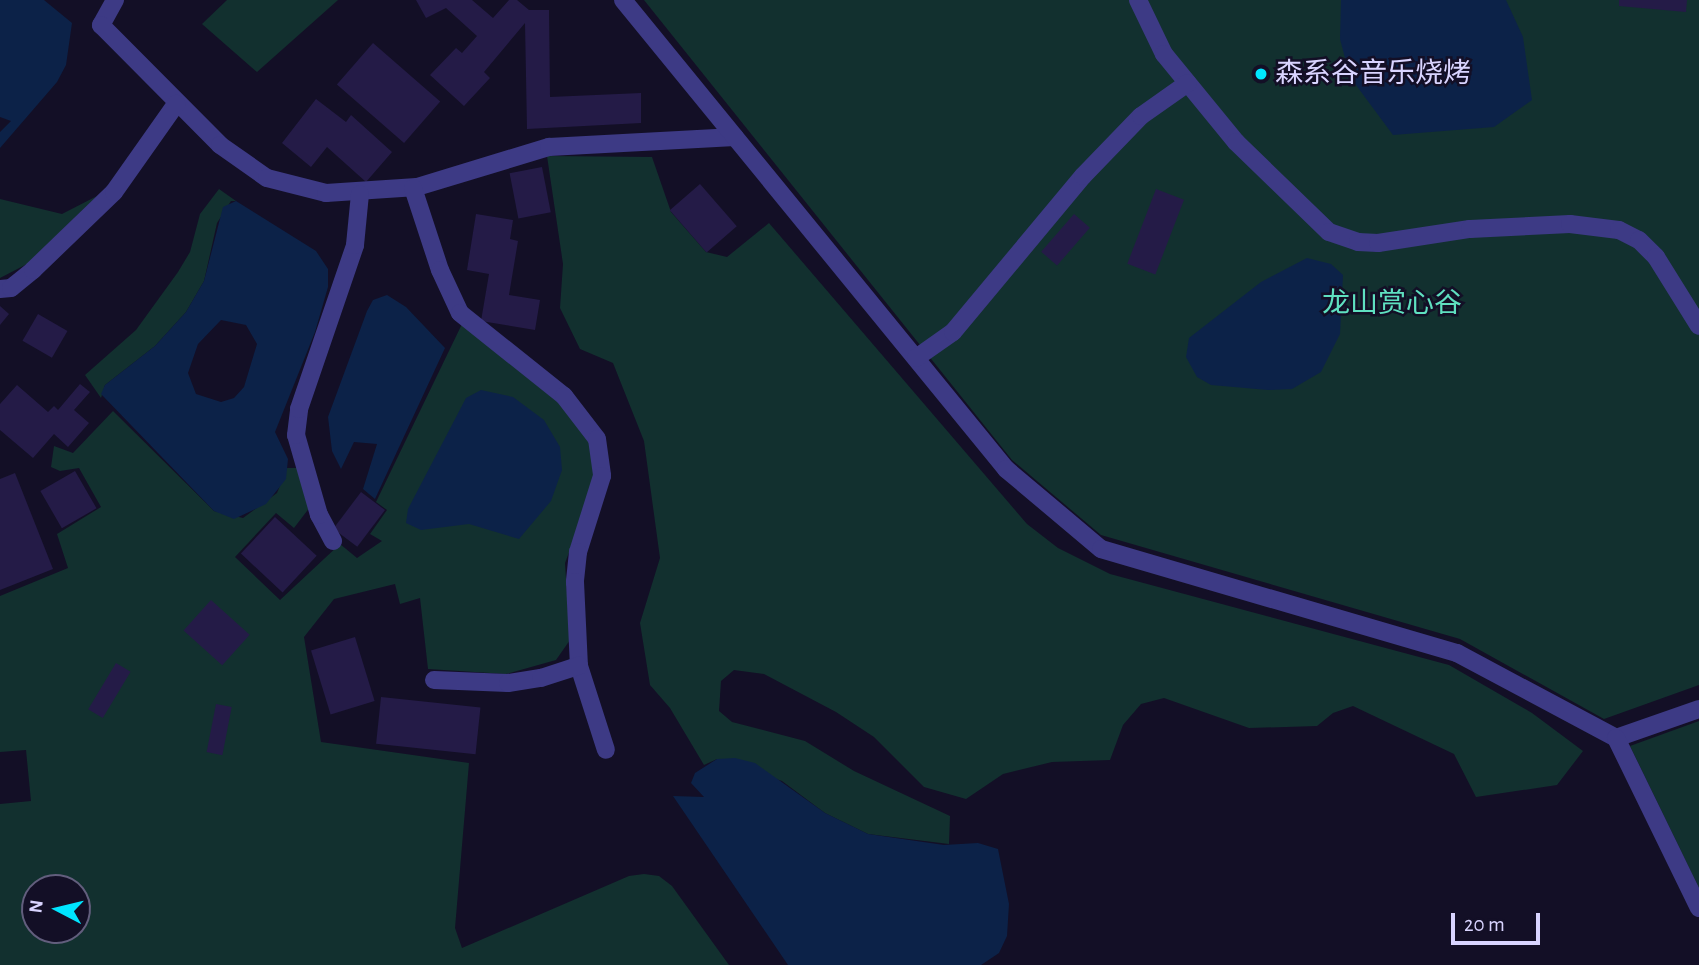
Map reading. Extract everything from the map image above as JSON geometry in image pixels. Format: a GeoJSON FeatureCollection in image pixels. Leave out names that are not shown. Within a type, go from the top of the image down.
{"type":"FeatureCollection","features":[{"type":"Feature","properties":{"kind":"street"},"geometry":{"type":"LineString","coordinates":[[115,0],[101,25],[176,104],[243,165],[267,178],[326,193],[360,194],[414,188],[549,147],[735,137]]}},
{"type":"Feature","properties":{"kind":"street"},"geometry":{"type":"LineString","coordinates":[[623,0],[1006,469],[1101,549],[1457,653],[1616,738],[1699,908]]}},
{"type":"Feature","properties":{"kind":"street"},"geometry":{"type":"LineString","coordinates":[[1138,0],[1164,54],[1236,142],[1315,221],[1336,236],[1378,243],[1470,229],[1570,224],[1619,230],[1639,240],[1656,257],[1699,326]]}},
{"type":"Feature","properties":{"kind":"street"},"geometry":{"type":"LineString","coordinates":[[916,358],[953,332],[1083,176],[1141,117],[1188,83]]}},
{"type":"Feature","properties":{"kind":"street"},"geometry":{"type":"LineString","coordinates":[[0,289],[11,288],[33,270],[114,192],[176,104]]}},
{"type":"Feature","properties":{"kind":"street"},"geometry":{"type":"LineString","coordinates":[[414,188],[440,270],[460,313],[564,396],[597,439],[602,476],[575,566],[579,666],[606,750]]}},
{"type":"Feature","properties":{"kind":"street"},"geometry":{"type":"LineString","coordinates":[[333,541],[319,515],[296,435],[299,409],[355,245],[360,194]]}},
{"type":"Feature","properties":{"kind":"street"},"geometry":{"type":"LineString","coordinates":[[434,680],[508,682],[541,678],[579,666]]}},
{"type":"Feature","properties":{"kind":"street"},"geometry":{"type":"LineString","coordinates":[[1616,738],[1699,709]]}},
{"type":"Feature","properties":{"kind":"green space"},"geometry":{"type":"Polygon","coordinates":[[[227,0],[338,0],[257,72],[202,24],[227,0]]]}},
{"type":"Feature","properties":{"kind":"green space","name":"龙山赏心谷"},"geometry":{"type":"Polygon","coordinates":[[[644,0],[1699,0],[1699,685],[1604,719],[1460,639],[1101,535],[1012,460],[644,0]]]}},
{"type":"Feature","properties":{"kind":"green space"},"geometry":{"type":"Polygon","coordinates":[[[547,156],[652,157],[671,212],[706,252],[727,257],[769,223],[1027,524],[1058,548],[1110,574],[1449,665],[1532,713],[1583,751],[1557,785],[1476,797],[1454,754],[1353,706],[1333,713],[1317,726],[1249,728],[1164,698],[1141,704],[1123,725],[1110,760],[1052,762],[1003,774],[966,799],[924,787],[874,737],[836,712],[764,674],[734,670],[721,681],[719,711],[732,722],[805,741],[854,771],[950,816],[949,844],[868,834],[825,813],[782,781],[717,759],[704,765],[670,708],[650,685],[640,623],[660,558],[644,441],[613,363],[580,349],[560,308],[563,264],[547,156]]]}},
{"type":"Feature","properties":{"kind":"green space"},"geometry":{"type":"Polygon","coordinates":[[[219,189],[236,201],[231,201],[217,223],[204,281],[186,312],[155,346],[105,385],[101,398],[85,375],[136,330],[178,272],[190,252],[200,214],[219,189]]]}},
{"type":"Feature","properties":{"kind":"green space"},"geometry":{"type":"Polygon","coordinates":[[[97,196],[27,264],[0,278],[0,199],[62,214],[97,196]]]}},
{"type":"Feature","properties":{"kind":"green space"},"geometry":{"type":"Polygon","coordinates":[[[462,324],[560,400],[593,448],[597,478],[565,563],[570,640],[556,660],[506,674],[428,669],[420,598],[400,604],[395,584],[334,599],[304,637],[321,742],[469,763],[455,928],[462,948],[629,876],[644,874],[659,876],[672,886],[729,965],[0,965],[0,804],[31,801],[26,750],[0,752],[0,596],[68,568],[57,534],[101,507],[79,468],[60,471],[51,467],[54,446],[73,453],[113,411],[214,511],[243,518],[277,493],[287,468],[297,468],[310,507],[294,528],[276,513],[235,557],[280,600],[340,544],[357,558],[382,541],[370,534],[387,510],[376,502],[462,324]]]}},
{"type":"Feature","properties":{"kind":"green space"},"geometry":{"type":"Polygon","coordinates":[[[1699,721],[1699,888],[1630,746],[1699,721]]]}},
{"type":"Feature","properties":{"kind":"water"},"geometry":{"type":"Polygon","coordinates":[[[0,0],[44,0],[72,23],[66,65],[57,82],[0,148],[0,132],[11,121],[0,117],[0,0]]]}},
{"type":"Feature","properties":{"kind":"water"},"geometry":{"type":"Polygon","coordinates":[[[1341,0],[1506,0],[1523,37],[1532,100],[1494,127],[1393,135],[1350,77],[1340,39],[1341,0]]]}},
{"type":"Feature","properties":{"kind":"water"},"geometry":{"type":"Polygon","coordinates":[[[236,201],[316,251],[328,269],[328,287],[315,332],[275,432],[288,459],[286,479],[266,504],[234,519],[214,511],[101,394],[105,385],[155,346],[186,312],[204,281],[223,207],[236,201]],[[221,320],[198,344],[188,373],[196,394],[221,402],[234,398],[244,387],[257,344],[246,325],[221,320]]]}},
{"type":"Feature","properties":{"kind":"water"},"geometry":{"type":"Polygon","coordinates":[[[1307,258],[1331,264],[1343,275],[1340,334],[1321,372],[1292,389],[1268,390],[1211,385],[1197,377],[1186,357],[1189,338],[1261,282],[1307,258]]]}},
{"type":"Feature","properties":{"kind":"water"},"geometry":{"type":"Polygon","coordinates":[[[387,295],[406,307],[445,348],[375,499],[363,489],[377,444],[354,442],[341,469],[332,451],[328,417],[367,311],[373,300],[387,295]]]}},
{"type":"Feature","properties":{"kind":"water"},"geometry":{"type":"Polygon","coordinates":[[[481,390],[513,397],[544,420],[560,447],[562,470],[551,501],[519,539],[469,524],[421,530],[406,523],[408,509],[466,398],[481,390]]]}},
{"type":"Feature","properties":{"kind":"water"},"geometry":{"type":"Polygon","coordinates":[[[735,758],[755,763],[825,813],[868,834],[944,845],[978,843],[998,849],[1009,904],[1007,936],[999,953],[981,965],[788,965],[673,796],[704,797],[691,783],[695,773],[717,759],[735,758]]]}},
{"type":"Feature","properties":{"kind":"building"},"geometry":{"type":"Polygon","coordinates":[[[416,0],[472,0],[493,18],[509,0],[517,0],[529,10],[549,10],[550,97],[641,93],[641,123],[527,129],[525,23],[484,72],[490,78],[464,106],[430,75],[456,48],[462,53],[477,36],[446,8],[426,18],[416,0]]]}},
{"type":"Feature","properties":{"kind":"building"},"geometry":{"type":"Polygon","coordinates":[[[1619,0],[1687,0],[1686,12],[1619,6],[1619,0]]]}},
{"type":"Feature","properties":{"kind":"building"},"geometry":{"type":"Polygon","coordinates":[[[373,43],[440,101],[404,143],[337,85],[373,43]]]}},
{"type":"Feature","properties":{"kind":"building"},"geometry":{"type":"Polygon","coordinates":[[[316,99],[346,122],[351,115],[392,152],[366,182],[327,147],[311,167],[282,143],[316,99]]]}},
{"type":"Feature","properties":{"kind":"building"},"geometry":{"type":"Polygon","coordinates":[[[542,167],[551,212],[518,218],[510,173],[542,167]]]}},
{"type":"Feature","properties":{"kind":"building"},"geometry":{"type":"Polygon","coordinates":[[[700,184],[737,226],[707,253],[670,210],[700,184]]]}},
{"type":"Feature","properties":{"kind":"building"},"geometry":{"type":"Polygon","coordinates":[[[1156,189],[1184,200],[1155,274],[1127,264],[1156,189]]]}},
{"type":"Feature","properties":{"kind":"building"},"geometry":{"type":"Polygon","coordinates":[[[476,214],[513,220],[510,239],[518,241],[509,295],[540,300],[535,330],[481,321],[489,274],[467,270],[476,214]]]}},
{"type":"Feature","properties":{"kind":"building"},"geometry":{"type":"Polygon","coordinates":[[[1074,214],[1090,228],[1057,266],[1041,252],[1074,214]]]}},
{"type":"Feature","properties":{"kind":"building"},"geometry":{"type":"Polygon","coordinates":[[[0,306],[9,314],[0,325],[0,306]]]}},
{"type":"Feature","properties":{"kind":"building"},"geometry":{"type":"Polygon","coordinates":[[[38,314],[67,331],[52,358],[22,341],[38,314]]]}},
{"type":"Feature","properties":{"kind":"building"},"geometry":{"type":"Polygon","coordinates":[[[80,384],[90,392],[74,410],[89,423],[68,447],[54,434],[33,458],[0,430],[0,404],[17,385],[48,412],[54,406],[58,410],[80,384]]]}},
{"type":"Feature","properties":{"kind":"building"},"geometry":{"type":"Polygon","coordinates":[[[75,471],[96,508],[62,528],[40,491],[75,471]]]}},
{"type":"Feature","properties":{"kind":"building"},"geometry":{"type":"Polygon","coordinates":[[[15,473],[53,569],[0,590],[0,479],[15,473]]]}},
{"type":"Feature","properties":{"kind":"building"},"geometry":{"type":"Polygon","coordinates":[[[361,492],[385,510],[357,547],[333,529],[361,492]]]}},
{"type":"Feature","properties":{"kind":"building"},"geometry":{"type":"Polygon","coordinates":[[[275,517],[317,556],[283,592],[241,554],[275,517]]]}},
{"type":"Feature","properties":{"kind":"building"},"geometry":{"type":"Polygon","coordinates":[[[211,600],[250,635],[222,665],[184,630],[211,600]]]}},
{"type":"Feature","properties":{"kind":"building"},"geometry":{"type":"Polygon","coordinates":[[[355,637],[375,701],[331,715],[311,650],[355,637]]]}},
{"type":"Feature","properties":{"kind":"building"},"geometry":{"type":"Polygon","coordinates":[[[116,663],[131,672],[103,718],[88,709],[116,663]]]}},
{"type":"Feature","properties":{"kind":"building"},"geometry":{"type":"Polygon","coordinates":[[[381,697],[480,707],[476,754],[376,744],[381,697]]]}},
{"type":"Feature","properties":{"kind":"building"},"geometry":{"type":"Polygon","coordinates":[[[216,704],[232,707],[222,755],[207,752],[216,704]]]}},
{"type":"Feature","properties":{"kind":"place","name":"森系谷音乐烧烤"},"geometry":{"type":"Point","coordinates":[1261,74]}}]}
